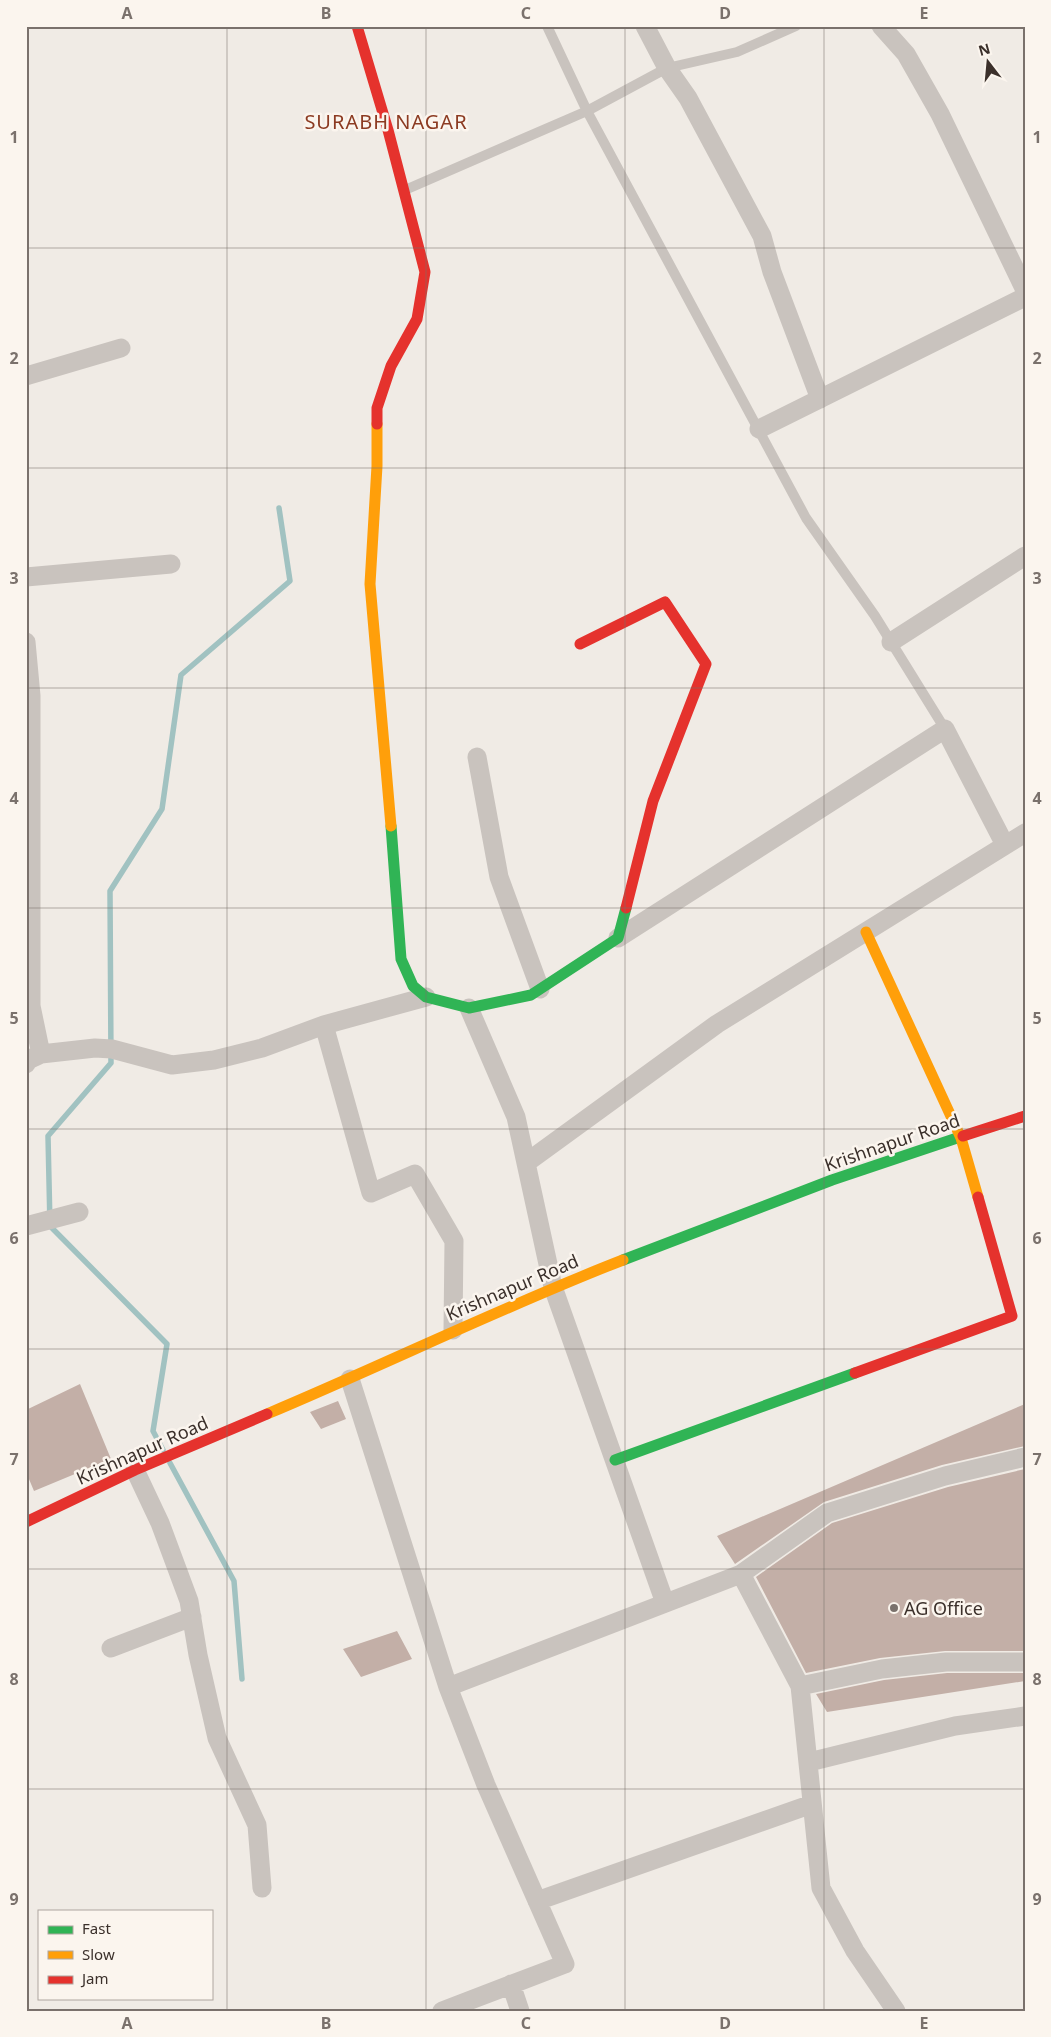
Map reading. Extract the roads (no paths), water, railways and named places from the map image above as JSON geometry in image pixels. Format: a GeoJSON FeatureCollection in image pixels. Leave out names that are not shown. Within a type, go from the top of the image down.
{"type":"FeatureCollection","features":[{"type":"Feature","properties":{"kind":"street"},"geometry":{"type":"LineString","coordinates":[[357,26],[388,130],[402,192],[424,272],[417,319],[391,366],[377,408],[377,466],[370,584],[393,844],[401,959],[413,986],[426,997],[469,1008],[531,995],[946,728],[1005,845]]}},
{"type":"Feature","properties":{"kind":"street"},"geometry":{"type":"LineString","coordinates":[[645,26],[667,68],[688,98],[762,236],[772,272],[820,399]]}},
{"type":"Feature","properties":{"kind":"street"},"geometry":{"type":"LineString","coordinates":[[882,26],[906,54],[940,114],[1025,290]]}},
{"type":"Feature","properties":{"kind":"street"},"geometry":{"type":"LineString","coordinates":[[759,429],[1025,297]]}},
{"type":"Feature","properties":{"kind":"street"},"geometry":{"type":"LineString","coordinates":[[26,376],[121,348]]}},
{"type":"Feature","properties":{"kind":"street"},"geometry":{"type":"LineString","coordinates":[[891,642],[1025,556]]}},
{"type":"Feature","properties":{"kind":"street"},"geometry":{"type":"LineString","coordinates":[[26,577],[171,564]]}},
{"type":"Feature","properties":{"kind":"street"},"geometry":{"type":"LineString","coordinates":[[580,644],[665,602],[706,664],[653,801],[618,938]]}},
{"type":"Feature","properties":{"kind":"street"},"geometry":{"type":"LineString","coordinates":[[26,642],[31,696],[32,1006],[34,1059],[112,1049],[172,1065],[214,1060],[262,1048],[324,1025],[426,997]]}},
{"type":"Feature","properties":{"kind":"street"},"geometry":{"type":"LineString","coordinates":[[477,757],[499,876],[540,989]]}},
{"type":"Feature","properties":{"kind":"street"},"geometry":{"type":"LineString","coordinates":[[526,1163],[717,1024],[1025,833]]}},
{"type":"Feature","properties":{"kind":"street"},"geometry":{"type":"LineString","coordinates":[[615,1460],[1012,1316],[961,1138],[866,932]]}},
{"type":"Feature","properties":{"kind":"street"},"geometry":{"type":"LineString","coordinates":[[469,1008],[516,1117],[553,1287],[666,1603]]}},
{"type":"Feature","properties":{"kind":"street"},"geometry":{"type":"LineString","coordinates":[[324,1025],[371,1193],[415,1174],[454,1241],[453,1330]]}},
{"type":"Feature","properties":{"kind":"street","name":"Krishnapur Road"},"geometry":{"type":"LineString","coordinates":[[26,1522],[136,1470],[350,1379],[453,1330],[553,1287],[832,1180],[1025,1116]]}},
{"type":"Feature","properties":{"kind":"street"},"geometry":{"type":"LineString","coordinates":[[26,1226],[79,1212]]}},
{"type":"Feature","properties":{"kind":"street"},"geometry":{"type":"LineString","coordinates":[[350,1379],[448,1688],[486,1785],[565,1964],[442,2011]]}},
{"type":"Feature","properties":{"kind":"street"},"geometry":{"type":"LineString","coordinates":[[448,1688],[741,1574],[827,1513],[945,1476],[1025,1457]]}},
{"type":"Feature","properties":{"kind":"street"},"geometry":{"type":"LineString","coordinates":[[136,1470],[160,1522],[189,1601],[217,1738],[257,1825],[262,1888]]}},
{"type":"Feature","properties":{"kind":"street"},"geometry":{"type":"LineString","coordinates":[[741,1574],[800,1686],[821,1888],[855,1951],[896,2011]]}},
{"type":"Feature","properties":{"kind":"street"},"geometry":{"type":"LineString","coordinates":[[111,1648],[192,1617]]}},
{"type":"Feature","properties":{"kind":"street"},"geometry":{"type":"LineString","coordinates":[[800,1686],[882,1669],[946,1662],[1025,1662]]}},
{"type":"Feature","properties":{"kind":"street"},"geometry":{"type":"LineString","coordinates":[[808,1762],[955,1726],[1025,1716]]}},
{"type":"Feature","properties":{"kind":"street"},"geometry":{"type":"LineString","coordinates":[[537,1901],[812,1804]]}},
{"type":"Feature","properties":{"kind":"street"},"geometry":{"type":"LineString","coordinates":[[511,1984],[520,2011]]}},
{"type":"Feature","properties":{"kind":"lane"},"geometry":{"type":"LineString","coordinates":[[547,26],[587,111],[806,518],[891,642],[946,728]]}},
{"type":"Feature","properties":{"kind":"lane"},"geometry":{"type":"LineString","coordinates":[[402,192],[587,111],[667,68],[737,52],[796,26]]}},
{"type":"Feature","properties":{"kind":"waterway"},"geometry":{"type":"LineString","coordinates":[[163,1450],[153,1431],[167,1344],[50,1226],[48,1136],[111,1063],[110,891],[162,809],[181,675],[290,581],[279,508]]}},
{"type":"Feature","properties":{"kind":"waterway"},"geometry":{"type":"LineString","coordinates":[[170,1463],[234,1581],[242,1679]]}},
{"type":"Feature","properties":{"kind":"place","name":"AG Office"},"geometry":{"type":"Point","coordinates":[894,1608]}},
{"type":"Feature","properties":{"kind":"district","name":"SURABH NAGAR"},"geometry":{"type":"Point","coordinates":[386,121]}}]}
